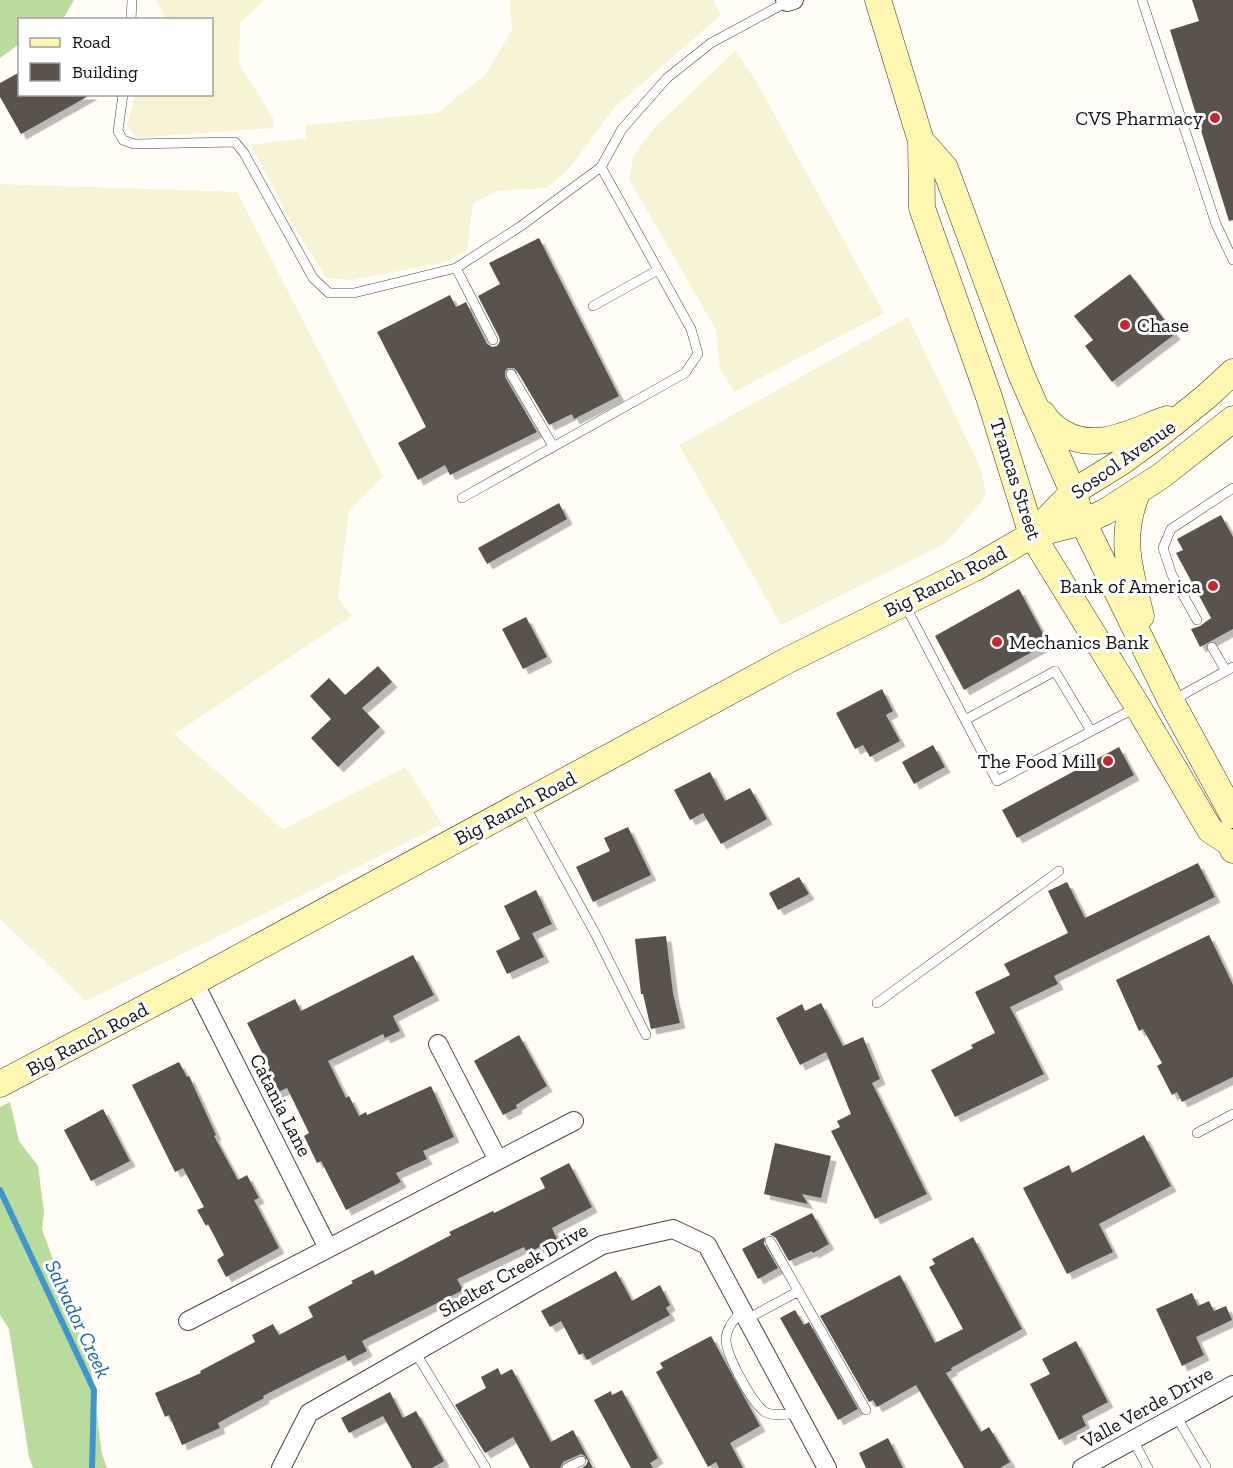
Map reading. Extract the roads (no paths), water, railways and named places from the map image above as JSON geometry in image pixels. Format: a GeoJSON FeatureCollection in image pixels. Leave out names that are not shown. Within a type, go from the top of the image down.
{"type":"FeatureCollection","features":[{"type":"Feature","properties":{"kind":"main road","name":"Trancas Street"},"geometry":{"type":"LineString","coordinates":[[878,0],[921,141],[922,208],[989,397],[1032,535],[1210,830],[1232,831],[1083,522],[1073,492],[1020,374],[945,168],[921,141]]}},
{"type":"Feature","properties":{"kind":"main road","name":"Soscol Avenue"},"geometry":{"type":"LineString","coordinates":[[1032,535],[1073,492],[1120,463],[1192,409],[1233,372]]}},
{"type":"Feature","properties":{"kind":"main road"},"geometry":{"type":"LineString","coordinates":[[1020,374],[1046,420],[1070,436],[1081,440],[1105,441],[1192,409]]}},
{"type":"Feature","properties":{"kind":"main road","name":"Soscol Avenue"},"geometry":{"type":"LineString","coordinates":[[1032,535],[1083,522],[1105,512],[1138,491],[1232,422]]}},
{"type":"Feature","properties":{"kind":"main road"},"geometry":{"type":"LineString","coordinates":[[1138,491],[1128,522],[1127,555],[1147,641],[1171,701]]}},
{"type":"Feature","properties":{"kind":"main road","name":"Big Ranch Road"},"geometry":{"type":"LineString","coordinates":[[0,1084],[194,982],[788,660],[975,568],[1032,535]]}},
{"type":"Feature","properties":{"kind":"street","name":"Catania Lane"},"geometry":{"type":"LineString","coordinates":[[194,982],[328,1248]]}},
{"type":"Feature","properties":{"kind":"street"},"geometry":{"type":"LineString","coordinates":[[438,1044],[498,1160]]}},
{"type":"Feature","properties":{"kind":"street"},"geometry":{"type":"LineString","coordinates":[[188,1321],[574,1120]]}},
{"type":"Feature","properties":{"kind":"street","name":"Shelter Creek Drive"},"geometry":{"type":"LineString","coordinates":[[281,1468],[309,1413],[602,1245],[673,1229],[707,1245],[827,1468]]}},
{"type":"Feature","properties":{"kind":"street","name":"Valle Verde Drive"},"geometry":{"type":"LineString","coordinates":[[1082,1468],[1233,1385]]}},
{"type":"Feature","properties":{"kind":"lane"},"geometry":{"type":"LineString","coordinates":[[131,18],[132,0]]}},
{"type":"Feature","properties":{"kind":"lane"},"geometry":{"type":"LineString","coordinates":[[1142,0],[1216,224],[1233,260]]}},
{"type":"Feature","properties":{"kind":"lane"},"geometry":{"type":"LineString","coordinates":[[123,96],[118,131],[123,140],[134,144],[236,142],[313,278],[330,293],[354,293],[456,268],[521,226],[601,167],[622,129],[667,78],[711,43],[788,1]]}},
{"type":"Feature","properties":{"kind":"lane"},"geometry":{"type":"LineString","coordinates":[[462,498],[685,373],[698,354],[691,329],[601,167]]}},
{"type":"Feature","properties":{"kind":"lane"},"geometry":{"type":"LineString","coordinates":[[456,268],[493,340]]}},
{"type":"Feature","properties":{"kind":"lane"},"geometry":{"type":"LineString","coordinates":[[593,306],[658,270]]}},
{"type":"Feature","properties":{"kind":"lane"},"geometry":{"type":"LineString","coordinates":[[511,374],[553,446]]}},
{"type":"Feature","properties":{"kind":"lane"},"geometry":{"type":"LineString","coordinates":[[1197,620],[1172,574],[1163,548],[1171,529],[1233,488]]}},
{"type":"Feature","properties":{"kind":"lane"},"geometry":{"type":"LineString","coordinates":[[904,603],[997,781],[1137,707]]}},
{"type":"Feature","properties":{"kind":"lane"},"geometry":{"type":"LineString","coordinates":[[1171,701],[1230,669],[1212,647]]}},
{"type":"Feature","properties":{"kind":"lane"},"geometry":{"type":"LineString","coordinates":[[965,720],[1055,671],[1091,730]]}},
{"type":"Feature","properties":{"kind":"lane"},"geometry":{"type":"LineString","coordinates":[[524,804],[595,933],[646,1035]]}},
{"type":"Feature","properties":{"kind":"lane"},"geometry":{"type":"LineString","coordinates":[[877,1003],[1059,871]]}},
{"type":"Feature","properties":{"kind":"lane"},"geometry":{"type":"LineString","coordinates":[[1197,1133],[1233,1114]]}},
{"type":"Feature","properties":{"kind":"lane"},"geometry":{"type":"LineString","coordinates":[[770,1241],[866,1410]]}},
{"type":"Feature","properties":{"kind":"lane"},"geometry":{"type":"LineString","coordinates":[[798,1413],[783,1415],[768,1413],[757,1405],[729,1355],[726,1340],[728,1328],[745,1315],[799,1291]]}},
{"type":"Feature","properties":{"kind":"lane"},"geometry":{"type":"LineString","coordinates":[[415,1352],[486,1468]]}},
{"type":"Feature","properties":{"kind":"lane"},"geometry":{"type":"LineString","coordinates":[[1176,1416],[1206,1467]]}},
{"type":"Feature","properties":{"kind":"lane"},"geometry":{"type":"LineString","coordinates":[[1133,1440],[1148,1468]]}},
{"type":"Feature","properties":{"kind":"lane"},"geometry":{"type":"LineString","coordinates":[[567,1468],[581,1461]]}},
{"type":"Feature","properties":{"kind":"waterway","name":"Salvador Creek"},"geometry":{"type":"LineString","coordinates":[[0,1190],[94,1390],[92,1468]]}},
{"type":"Feature","properties":{"kind":"place","name":"CVS Pharmacy"},"geometry":{"type":"Point","coordinates":[1215,118]}},
{"type":"Feature","properties":{"kind":"place","name":"Chase"},"geometry":{"type":"Point","coordinates":[1125,325]}},
{"type":"Feature","properties":{"kind":"place","name":"Bank of America"},"geometry":{"type":"Point","coordinates":[1213,586]}},
{"type":"Feature","properties":{"kind":"place","name":"Mechanics Bank"},"geometry":{"type":"Point","coordinates":[997,642]}},
{"type":"Feature","properties":{"kind":"place","name":"The Food Mill"},"geometry":{"type":"Point","coordinates":[1108,761]}}]}
